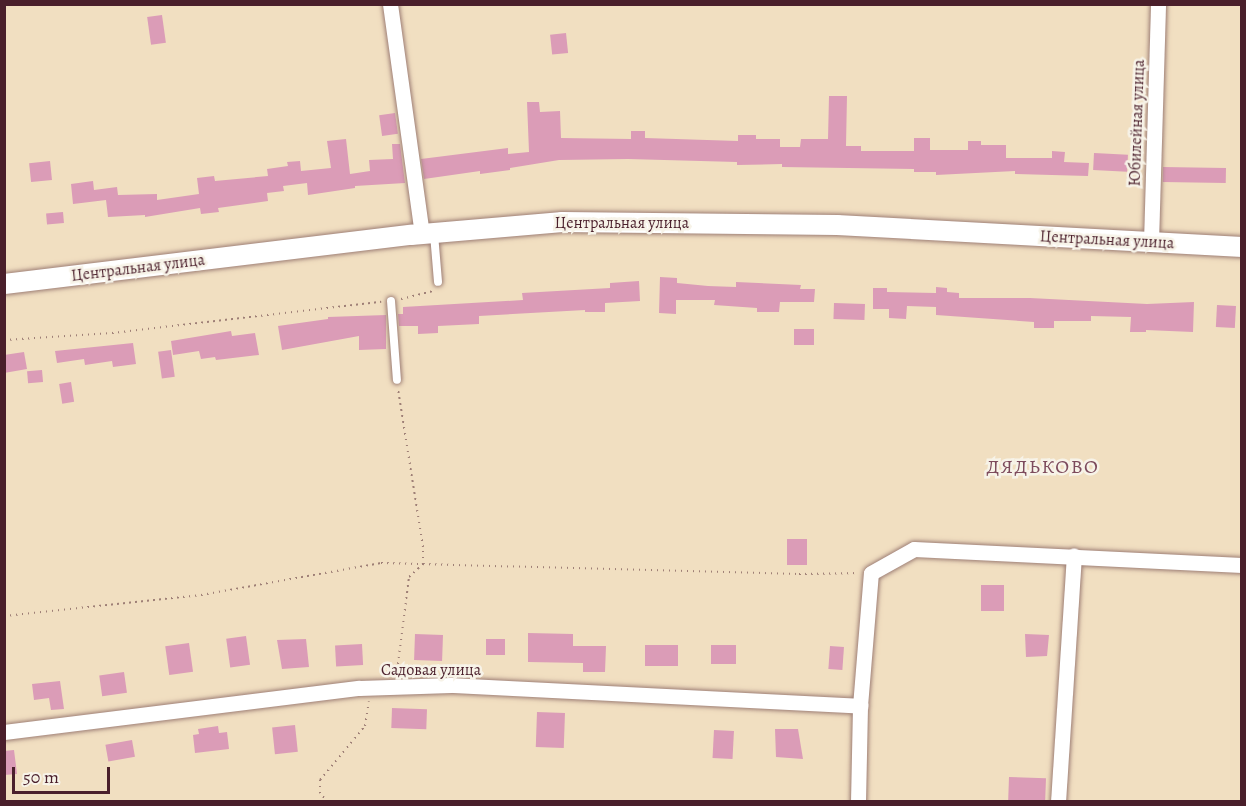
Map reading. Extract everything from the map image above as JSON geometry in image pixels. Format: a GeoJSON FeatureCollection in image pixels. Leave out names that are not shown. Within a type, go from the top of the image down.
{"type":"FeatureCollection","features":[{"type":"Feature","properties":{"kind":"street"},"geometry":{"type":"LineString","coordinates":[[390,4],[428,233]]}},
{"type":"Feature","properties":{"kind":"street","name":"Юбилейная улица"},"geometry":{"type":"LineString","coordinates":[[1151,242],[1158,4]]}},
{"type":"Feature","properties":{"kind":"street","name":"Центральная улица"},"geometry":{"type":"LineString","coordinates":[[4,284],[428,233],[562,222],[837,225],[1242,247]]}},
{"type":"Feature","properties":{"kind":"street"},"geometry":{"type":"LineString","coordinates":[[858,801],[860,706],[871,573],[914,549],[1242,565]]}},
{"type":"Feature","properties":{"kind":"street"},"geometry":{"type":"LineString","coordinates":[[1058,801],[1074,556]]}},
{"type":"Feature","properties":{"kind":"street","name":"Садовая улица"},"geometry":{"type":"LineString","coordinates":[[4,732],[376,688],[451,685],[860,706]]}},
{"type":"Feature","properties":{"kind":"lane"},"geometry":{"type":"LineString","coordinates":[[428,233],[438,286]]}},
{"type":"Feature","properties":{"kind":"lane"},"geometry":{"type":"LineString","coordinates":[[391,301],[397,381]]}},
{"type":"Feature","properties":{"kind":"path"},"geometry":{"type":"LineString","coordinates":[[4,340],[111,333],[391,301],[438,286]]}},
{"type":"Feature","properties":{"kind":"path"},"geometry":{"type":"LineString","coordinates":[[328,801],[320,793],[320,780],[365,726],[376,688],[398,664],[409,576],[423,564],[423,547],[397,381]]}},
{"type":"Feature","properties":{"kind":"path"},"geometry":{"type":"LineString","coordinates":[[4,616],[201,595],[381,563],[871,573]]}},
{"type":"Feature","properties":{"kind":"building"},"geometry":{"type":"Polygon","coordinates":[[[162,15],[166,43],[151,45],[147,17],[162,15]]]}},
{"type":"Feature","properties":{"kind":"building"},"geometry":{"type":"Polygon","coordinates":[[[566,33],[568,53],[552,55],[550,35],[566,33]]]}},
{"type":"Feature","properties":{"kind":"building"},"geometry":{"type":"Polygon","coordinates":[[[829,96],[847,96],[846,146],[861,146],[861,151],[914,151],[914,138],[930,138],[930,150],[968,150],[968,141],[981,141],[981,145],[1006,145],[1006,158],[1052,158],[1052,151],[1065,152],[1064,162],[1089,163],[1088,176],[1015,174],[1015,171],[936,175],[936,172],[914,172],[914,169],[782,167],[782,164],[737,165],[737,162],[628,159],[559,160],[510,168],[510,170],[480,174],[480,171],[424,179],[421,159],[508,148],[508,154],[529,152],[527,102],[539,102],[540,112],[560,111],[561,138],[631,139],[631,131],[645,131],[645,138],[738,141],[738,135],[756,135],[756,139],[780,139],[780,147],[800,147],[801,139],[828,139],[829,96]]]}},
{"type":"Feature","properties":{"kind":"building"},"geometry":{"type":"Polygon","coordinates":[[[395,113],[398,134],[382,136],[379,115],[395,113]]]}},
{"type":"Feature","properties":{"kind":"building"},"geometry":{"type":"Polygon","coordinates":[[[346,139],[350,174],[370,171],[369,160],[393,159],[392,144],[400,144],[405,183],[355,186],[355,188],[308,195],[307,183],[283,186],[284,191],[267,193],[268,201],[218,208],[219,212],[201,214],[200,208],[145,217],[145,215],[108,217],[106,200],[73,204],[71,184],[93,181],[94,190],[117,187],[118,195],[157,194],[157,200],[199,194],[197,178],[214,176],[215,181],[268,176],[267,169],[288,166],[287,162],[300,161],[301,171],[331,168],[327,141],[346,139]]]}},
{"type":"Feature","properties":{"kind":"building"},"geometry":{"type":"Polygon","coordinates":[[[1094,153],[1128,155],[1127,172],[1093,170],[1094,153]]]}},
{"type":"Feature","properties":{"kind":"building"},"geometry":{"type":"Polygon","coordinates":[[[50,161],[52,180],[31,182],[29,163],[50,161]]]}},
{"type":"Feature","properties":{"kind":"building"},"geometry":{"type":"Polygon","coordinates":[[[1163,167],[1226,168],[1226,183],[1163,182],[1163,167]]]}},
{"type":"Feature","properties":{"kind":"building"},"geometry":{"type":"Polygon","coordinates":[[[63,212],[64,223],[47,224],[46,213],[63,212]]]}},
{"type":"Feature","properties":{"kind":"building"},"geometry":{"type":"Polygon","coordinates":[[[660,277],[677,278],[677,283],[708,286],[736,287],[736,282],[801,285],[800,289],[815,289],[814,302],[780,302],[779,312],[757,312],[757,308],[714,305],[715,300],[676,300],[676,314],[659,313],[660,277]]]}},
{"type":"Feature","properties":{"kind":"building"},"geometry":{"type":"Polygon","coordinates":[[[639,281],[640,301],[605,303],[605,312],[585,312],[585,310],[479,316],[479,324],[438,326],[438,333],[418,334],[418,326],[399,326],[398,314],[403,314],[403,307],[523,300],[522,293],[610,288],[610,283],[639,281]]]}},
{"type":"Feature","properties":{"kind":"building"},"geometry":{"type":"Polygon","coordinates":[[[936,287],[947,288],[947,292],[959,293],[959,298],[1030,298],[1147,304],[1194,302],[1193,332],[1146,330],[1146,332],[1130,332],[1131,317],[1091,316],[1091,321],[1054,321],[1054,328],[1034,328],[1034,322],[936,315],[936,307],[907,306],[906,319],[889,318],[889,309],[873,309],[873,288],[887,288],[887,292],[936,293],[936,287]]]}},
{"type":"Feature","properties":{"kind":"building"},"geometry":{"type":"Polygon","coordinates":[[[834,303],[865,304],[864,320],[833,319],[834,303]]]}},
{"type":"Feature","properties":{"kind":"building"},"geometry":{"type":"Polygon","coordinates":[[[1217,305],[1236,306],[1235,328],[1216,327],[1217,305]]]}},
{"type":"Feature","properties":{"kind":"building"},"geometry":{"type":"Polygon","coordinates":[[[386,315],[386,349],[359,350],[359,336],[282,350],[278,326],[328,319],[328,317],[386,315]]]}},
{"type":"Feature","properties":{"kind":"building"},"geometry":{"type":"Polygon","coordinates":[[[794,329],[814,329],[814,345],[794,345],[794,329]]]}},
{"type":"Feature","properties":{"kind":"building"},"geometry":{"type":"Polygon","coordinates":[[[231,331],[232,336],[255,333],[259,355],[216,360],[215,357],[201,359],[199,351],[173,355],[171,341],[231,331]]]}},
{"type":"Feature","properties":{"kind":"building"},"geometry":{"type":"Polygon","coordinates":[[[133,343],[136,364],[113,367],[112,361],[85,365],[84,359],[57,363],[55,351],[133,343]]]}},
{"type":"Feature","properties":{"kind":"building"},"geometry":{"type":"Polygon","coordinates":[[[171,350],[175,377],[162,379],[158,352],[171,350]]]}},
{"type":"Feature","properties":{"kind":"building"},"geometry":{"type":"Polygon","coordinates":[[[24,352],[27,369],[4,373],[4,355],[24,352]]]}},
{"type":"Feature","properties":{"kind":"building"},"geometry":{"type":"Polygon","coordinates":[[[42,370],[43,382],[28,383],[27,371],[42,370]]]}},
{"type":"Feature","properties":{"kind":"building"},"geometry":{"type":"Polygon","coordinates":[[[71,382],[74,402],[62,404],[59,384],[71,382]]]}},
{"type":"Feature","properties":{"kind":"building"},"geometry":{"type":"Polygon","coordinates":[[[787,539],[807,539],[807,565],[787,565],[787,539]]]}},
{"type":"Feature","properties":{"kind":"building"},"geometry":{"type":"Polygon","coordinates":[[[981,585],[1004,585],[1004,611],[981,611],[981,585]]]}},
{"type":"Feature","properties":{"kind":"building"},"geometry":{"type":"Polygon","coordinates":[[[528,633],[573,634],[573,646],[606,646],[605,672],[583,672],[583,663],[528,662],[528,633]]]}},
{"type":"Feature","properties":{"kind":"building"},"geometry":{"type":"Polygon","coordinates":[[[415,634],[443,635],[442,661],[414,660],[415,634]]]}},
{"type":"Feature","properties":{"kind":"building"},"geometry":{"type":"Polygon","coordinates":[[[1025,634],[1049,635],[1047,656],[1026,657],[1025,634]]]}},
{"type":"Feature","properties":{"kind":"building"},"geometry":{"type":"Polygon","coordinates":[[[246,636],[250,665],[230,668],[226,639],[246,636]]]}},
{"type":"Feature","properties":{"kind":"building"},"geometry":{"type":"Polygon","coordinates":[[[306,639],[309,667],[282,669],[277,640],[306,639]]]}},
{"type":"Feature","properties":{"kind":"building"},"geometry":{"type":"Polygon","coordinates":[[[486,639],[505,639],[505,655],[486,655],[486,639]]]}},
{"type":"Feature","properties":{"kind":"building"},"geometry":{"type":"Polygon","coordinates":[[[189,643],[193,672],[169,675],[165,646],[189,643]]]}},
{"type":"Feature","properties":{"kind":"building"},"geometry":{"type":"Polygon","coordinates":[[[362,644],[363,665],[336,666],[335,645],[362,644]]]}},
{"type":"Feature","properties":{"kind":"building"},"geometry":{"type":"Polygon","coordinates":[[[645,645],[678,645],[678,666],[645,666],[645,645]]]}},
{"type":"Feature","properties":{"kind":"building"},"geometry":{"type":"Polygon","coordinates":[[[711,645],[736,645],[736,664],[711,664],[711,645]]]}},
{"type":"Feature","properties":{"kind":"building"},"geometry":{"type":"Polygon","coordinates":[[[830,646],[844,647],[842,670],[828,669],[830,646]]]}},
{"type":"Feature","properties":{"kind":"building"},"geometry":{"type":"Polygon","coordinates":[[[124,672],[127,693],[102,696],[99,675],[124,672]]]}},
{"type":"Feature","properties":{"kind":"building"},"geometry":{"type":"Polygon","coordinates":[[[60,681],[64,709],[51,710],[49,698],[34,700],[32,684],[60,681]]]}},
{"type":"Feature","properties":{"kind":"building"},"geometry":{"type":"Polygon","coordinates":[[[392,708],[427,709],[426,729],[391,728],[392,708]]]}},
{"type":"Feature","properties":{"kind":"building"},"geometry":{"type":"Polygon","coordinates":[[[537,712],[565,713],[564,748],[536,747],[537,712]]]}},
{"type":"Feature","properties":{"kind":"building"},"geometry":{"type":"Polygon","coordinates":[[[295,725],[298,752],[275,754],[272,727],[295,725]]]}},
{"type":"Feature","properties":{"kind":"building"},"geometry":{"type":"Polygon","coordinates":[[[218,726],[219,733],[227,732],[229,749],[195,753],[193,735],[199,734],[198,729],[218,726]]]}},
{"type":"Feature","properties":{"kind":"building"},"geometry":{"type":"Polygon","coordinates":[[[775,729],[798,729],[803,759],[776,757],[775,729]]]}},
{"type":"Feature","properties":{"kind":"building"},"geometry":{"type":"Polygon","coordinates":[[[714,730],[734,731],[733,759],[713,758],[714,730]]]}},
{"type":"Feature","properties":{"kind":"building"},"geometry":{"type":"Polygon","coordinates":[[[132,740],[135,757],[108,761],[105,745],[132,740]]]}},
{"type":"Feature","properties":{"kind":"building"},"geometry":{"type":"Polygon","coordinates":[[[14,750],[17,774],[4,775],[4,751],[14,750]]]}},
{"type":"Feature","properties":{"kind":"building"},"geometry":{"type":"Polygon","coordinates":[[[1009,777],[1046,778],[1045,802],[1008,801],[1009,777]]]}},
{"type":"Feature","properties":{"kind":"district","name":"ДЯДЬКОВО"},"geometry":{"type":"Point","coordinates":[1043,466]}}]}
